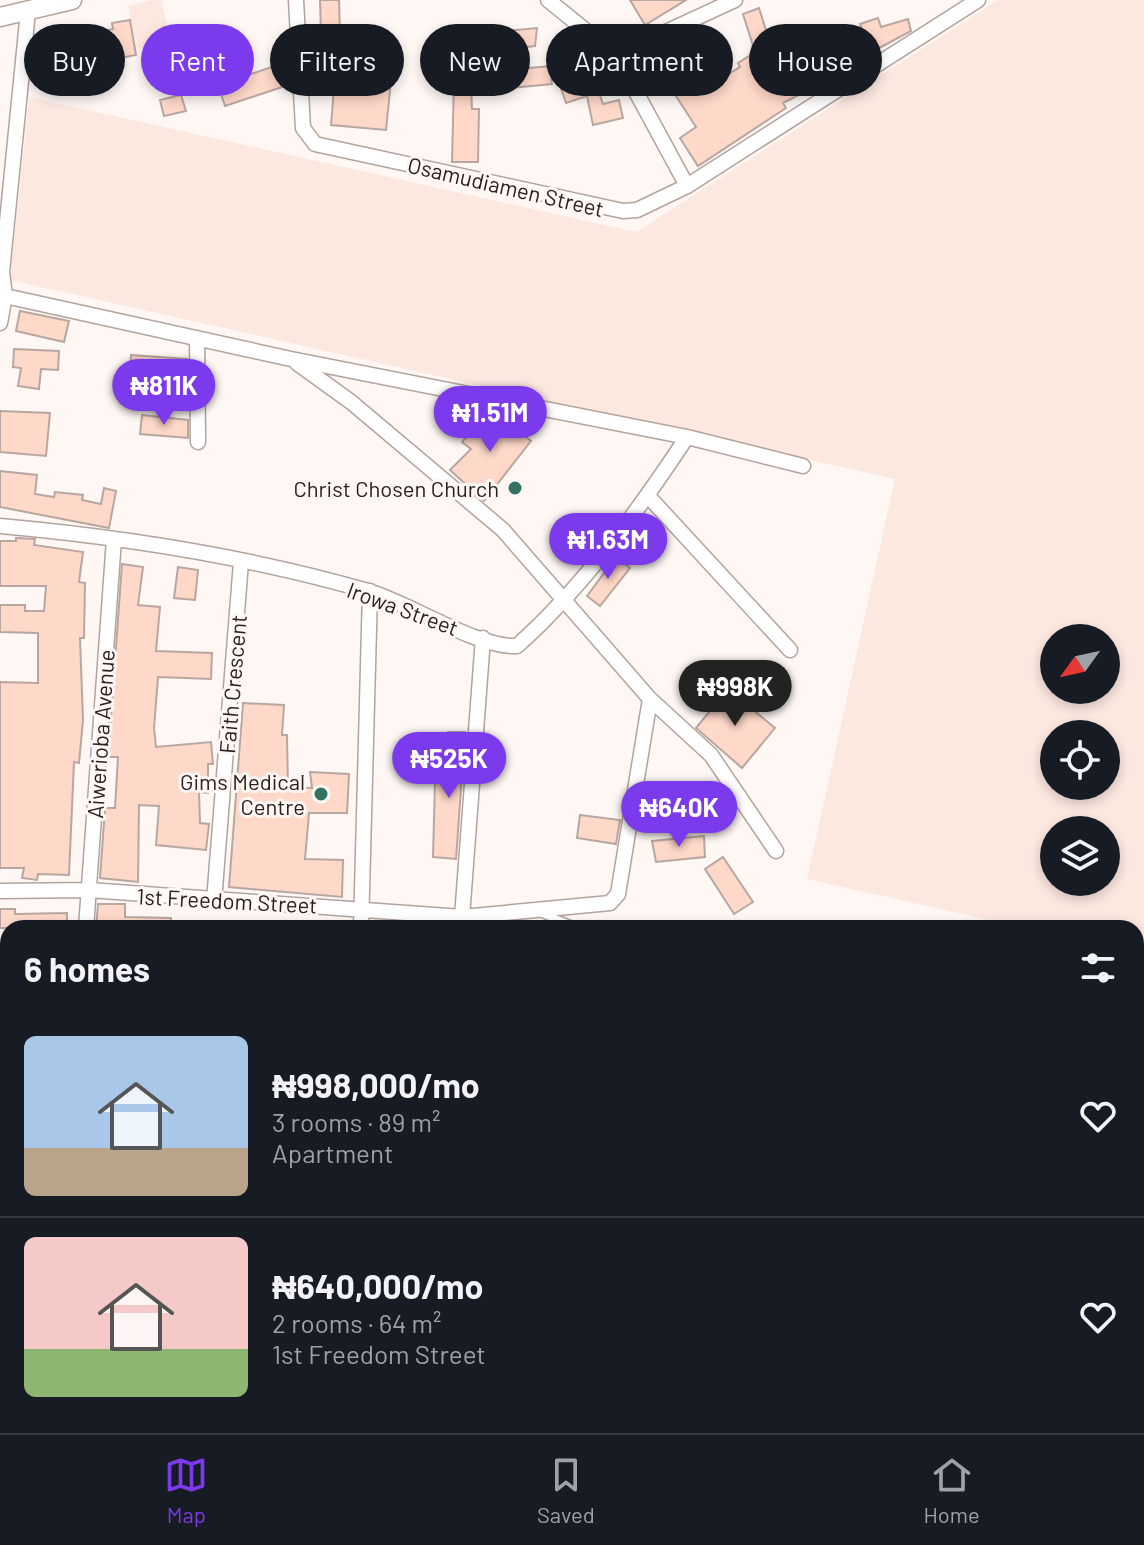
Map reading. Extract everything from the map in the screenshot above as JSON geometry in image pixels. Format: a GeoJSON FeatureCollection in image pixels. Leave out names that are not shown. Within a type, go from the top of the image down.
{"type":"FeatureCollection","features":[{"type":"Feature","properties":{"kind":"street"},"geometry":{"type":"LineString","coordinates":[[0,17],[72,0]]}},
{"type":"Feature","properties":{"kind":"street","name":"Osamudiamen Street"},"geometry":{"type":"LineString","coordinates":[[296,0],[303,128],[315,144],[612,210],[637,210],[687,186],[978,0]]}},
{"type":"Feature","properties":{"kind":"street"},"geometry":{"type":"LineString","coordinates":[[548,0],[578,24]]}},
{"type":"Feature","properties":{"kind":"street"},"geometry":{"type":"LineString","coordinates":[[683,24],[735,0]]}},
{"type":"Feature","properties":{"kind":"street"},"geometry":{"type":"LineString","coordinates":[[0,323],[5,296],[1,272],[28,11]]}},
{"type":"Feature","properties":{"kind":"street"},"geometry":{"type":"LineString","coordinates":[[638,96],[687,186]]}},
{"type":"Feature","properties":{"kind":"street"},"geometry":{"type":"LineString","coordinates":[[5,296],[291,359],[687,437],[803,466]]}},
{"type":"Feature","properties":{"kind":"street"},"geometry":{"type":"LineString","coordinates":[[197,338],[198,442]]}},
{"type":"Feature","properties":{"kind":"street"},"geometry":{"type":"LineString","coordinates":[[291,359],[351,402],[503,530],[650,699],[711,755],[776,851]]}},
{"type":"Feature","properties":{"kind":"street"},"geometry":{"type":"LineString","coordinates":[[351,402],[351,383],[356,372]]}},
{"type":"Feature","properties":{"kind":"street"},"geometry":{"type":"LineString","coordinates":[[483,638],[505,647],[517,646],[562,601],[648,496],[687,437]]}},
{"type":"Feature","properties":{"kind":"street"},"geometry":{"type":"LineString","coordinates":[[648,496],[790,650]]}},
{"type":"Feature","properties":{"kind":"street","name":"Irowa Street"},"geometry":{"type":"LineString","coordinates":[[0,526],[114,539],[241,562],[370,591],[483,638],[462,917]]}},
{"type":"Feature","properties":{"kind":"street","name":"Aiwerioba Avenue"},"geometry":{"type":"LineString","coordinates":[[87,920],[114,539]]}},
{"type":"Feature","properties":{"kind":"street","name":"Faith Crescent"},"geometry":{"type":"LineString","coordinates":[[214,901],[241,562]]}},
{"type":"Feature","properties":{"kind":"street"},"geometry":{"type":"LineString","coordinates":[[362,920],[370,591]]}},
{"type":"Feature","properties":{"kind":"street","name":"1st Freedom Street"},"geometry":{"type":"LineString","coordinates":[[0,891],[89,890],[214,901],[364,907],[462,917],[610,903],[618,894],[650,699]]}},
{"type":"Feature","properties":{"kind":"lane"},"geometry":{"type":"LineString","coordinates":[[535,911],[558,920]]}},
{"type":"Feature","properties":{"kind":"shaded area"},"geometry":{"type":"Polygon","coordinates":[[[161,0],[167,24],[141,24],[141,48],[137,49],[128,6],[161,0]]]}},
{"type":"Feature","properties":{"kind":"shaded area"},"geometry":{"type":"Polygon","coordinates":[[[998,0],[1144,0],[1144,920],[989,920],[807,879],[895,479],[10,280],[29,97],[636,232],[848,96],[882,96],[882,74],[998,0]]]}},
{"type":"Feature","properties":{"kind":"building"},"geometry":{"type":"Polygon","coordinates":[[[320,0],[339,0],[340,24],[321,24],[320,0]]]}},
{"type":"Feature","properties":{"kind":"building"},"geometry":{"type":"Polygon","coordinates":[[[630,0],[686,0],[647,24],[630,0]]]}},
{"type":"Feature","properties":{"kind":"building"},"geometry":{"type":"Polygon","coordinates":[[[759,8],[764,24],[749,24],[749,33],[743,14],[759,8]]]}},
{"type":"Feature","properties":{"kind":"building"},"geometry":{"type":"Polygon","coordinates":[[[878,18],[880,24],[860,24],[878,18]]]}},
{"type":"Feature","properties":{"kind":"building"},"geometry":{"type":"Polygon","coordinates":[[[908,19],[911,31],[882,47],[882,27],[908,19]]]}},
{"type":"Feature","properties":{"kind":"building"},"geometry":{"type":"Polygon","coordinates":[[[130,20],[136,55],[125,57],[125,24],[112,23],[130,20]]]}},
{"type":"Feature","properties":{"kind":"building"},"geometry":{"type":"Polygon","coordinates":[[[537,28],[535,46],[530,47],[530,29],[537,28]]]}},
{"type":"Feature","properties":{"kind":"building"},"geometry":{"type":"Polygon","coordinates":[[[749,56],[749,96],[797,96],[783,103],[786,108],[698,166],[680,138],[696,127],[676,96],[733,96],[733,71],[740,67],[738,63],[749,56]]]}},
{"type":"Feature","properties":{"kind":"building"},"geometry":{"type":"Polygon","coordinates":[[[546,66],[546,85],[530,86],[530,68],[546,66]]]}},
{"type":"Feature","properties":{"kind":"building"},"geometry":{"type":"Polygon","coordinates":[[[270,68],[270,91],[225,106],[222,96],[254,96],[254,73],[270,68]]]}},
{"type":"Feature","properties":{"kind":"building"},"geometry":{"type":"Polygon","coordinates":[[[181,96],[186,111],[164,116],[160,100],[181,96]]]}},
{"type":"Feature","properties":{"kind":"building"},"geometry":{"type":"Polygon","coordinates":[[[333,96],[389,96],[386,130],[331,125],[333,96]]]}},
{"type":"Feature","properties":{"kind":"building"},"geometry":{"type":"Polygon","coordinates":[[[454,96],[472,96],[472,109],[479,109],[478,162],[452,162],[454,96]]]}},
{"type":"Feature","properties":{"kind":"building"},"geometry":{"type":"Polygon","coordinates":[[[564,96],[587,96],[566,103],[564,96]]]}},
{"type":"Feature","properties":{"kind":"building"},"geometry":{"type":"Polygon","coordinates":[[[587,96],[600,96],[603,104],[619,100],[623,118],[593,125],[587,96]]]}},
{"type":"Feature","properties":{"kind":"building"},"geometry":{"type":"Polygon","coordinates":[[[20,311],[69,321],[64,342],[16,331],[20,311]]]}},
{"type":"Feature","properties":{"kind":"building"},"geometry":{"type":"Polygon","coordinates":[[[14,349],[59,351],[58,370],[41,369],[39,389],[18,386],[21,368],[13,367],[14,349]]]}},
{"type":"Feature","properties":{"kind":"building"},"geometry":{"type":"Polygon","coordinates":[[[131,355],[187,359],[187,377],[130,373],[131,355]]]}},
{"type":"Feature","properties":{"kind":"building"},"geometry":{"type":"Polygon","coordinates":[[[490,408],[531,441],[484,501],[450,470],[471,449],[462,442],[490,408]]]}},
{"type":"Feature","properties":{"kind":"building"},"geometry":{"type":"Polygon","coordinates":[[[0,411],[50,413],[46,456],[0,452],[0,411]]]}},
{"type":"Feature","properties":{"kind":"building"},"geometry":{"type":"Polygon","coordinates":[[[142,415],[188,420],[188,438],[140,434],[142,415]]]}},
{"type":"Feature","properties":{"kind":"building"},"geometry":{"type":"Polygon","coordinates":[[[0,471],[37,475],[35,494],[54,497],[55,492],[83,495],[82,500],[101,504],[104,488],[116,491],[109,528],[0,507],[0,471]]]}},
{"type":"Feature","properties":{"kind":"building"},"geometry":{"type":"Polygon","coordinates":[[[16,538],[35,539],[34,545],[83,552],[79,582],[85,583],[84,638],[80,638],[83,720],[79,763],[74,762],[69,875],[38,874],[37,880],[22,878],[24,868],[0,868],[0,682],[38,683],[38,633],[0,632],[0,605],[25,605],[25,611],[44,611],[46,586],[0,586],[0,541],[16,541],[16,538]]]}},
{"type":"Feature","properties":{"kind":"building"},"geometry":{"type":"Polygon","coordinates":[[[616,557],[630,568],[600,606],[587,596],[616,557]]]}},
{"type":"Feature","properties":{"kind":"building"},"geometry":{"type":"Polygon","coordinates":[[[122,564],[143,567],[138,605],[160,607],[156,651],[212,653],[211,679],[158,677],[154,728],[156,747],[211,742],[213,764],[208,764],[208,793],[199,792],[200,823],[209,824],[206,850],[156,845],[159,806],[139,805],[138,882],[100,878],[105,808],[115,808],[118,757],[108,757],[122,564]]]}},
{"type":"Feature","properties":{"kind":"building"},"geometry":{"type":"Polygon","coordinates":[[[178,567],[198,570],[195,600],[174,598],[178,567]]]}},
{"type":"Feature","properties":{"kind":"building"},"geometry":{"type":"Polygon","coordinates":[[[728,689],[775,728],[742,768],[696,728],[728,689]]]}},
{"type":"Feature","properties":{"kind":"building"},"geometry":{"type":"Polygon","coordinates":[[[243,703],[284,705],[282,735],[287,735],[288,787],[312,788],[310,772],[349,774],[347,813],[309,813],[305,859],[343,860],[342,897],[229,887],[243,703]]]}},
{"type":"Feature","properties":{"kind":"building"},"geometry":{"type":"Polygon","coordinates":[[[448,732],[465,732],[456,859],[433,857],[435,781],[446,781],[448,732]]]}},
{"type":"Feature","properties":{"kind":"building"},"geometry":{"type":"Polygon","coordinates":[[[580,815],[620,820],[616,844],[577,838],[580,815]]]}},
{"type":"Feature","properties":{"kind":"building"},"geometry":{"type":"Polygon","coordinates":[[[704,836],[705,857],[656,862],[652,841],[704,836]]]}},
{"type":"Feature","properties":{"kind":"building"},"geometry":{"type":"Polygon","coordinates":[[[723,857],[753,902],[734,914],[705,869],[723,857]]]}},
{"type":"Feature","properties":{"kind":"building"},"geometry":{"type":"Polygon","coordinates":[[[98,904],[125,904],[125,917],[171,920],[97,920],[98,904]]]}},
{"type":"Feature","properties":{"kind":"building"},"geometry":{"type":"Polygon","coordinates":[[[0,909],[15,909],[15,914],[67,913],[67,920],[0,920],[0,909]]]}},
{"type":"Feature","properties":{"kind":"place","name":"Christ Chosen Church"},"geometry":{"type":"Point","coordinates":[515,488]}},
{"type":"Feature","properties":{"kind":"place","name":"Gims Medical Centre"},"geometry":{"type":"Point","coordinates":[321,794]}}]}
